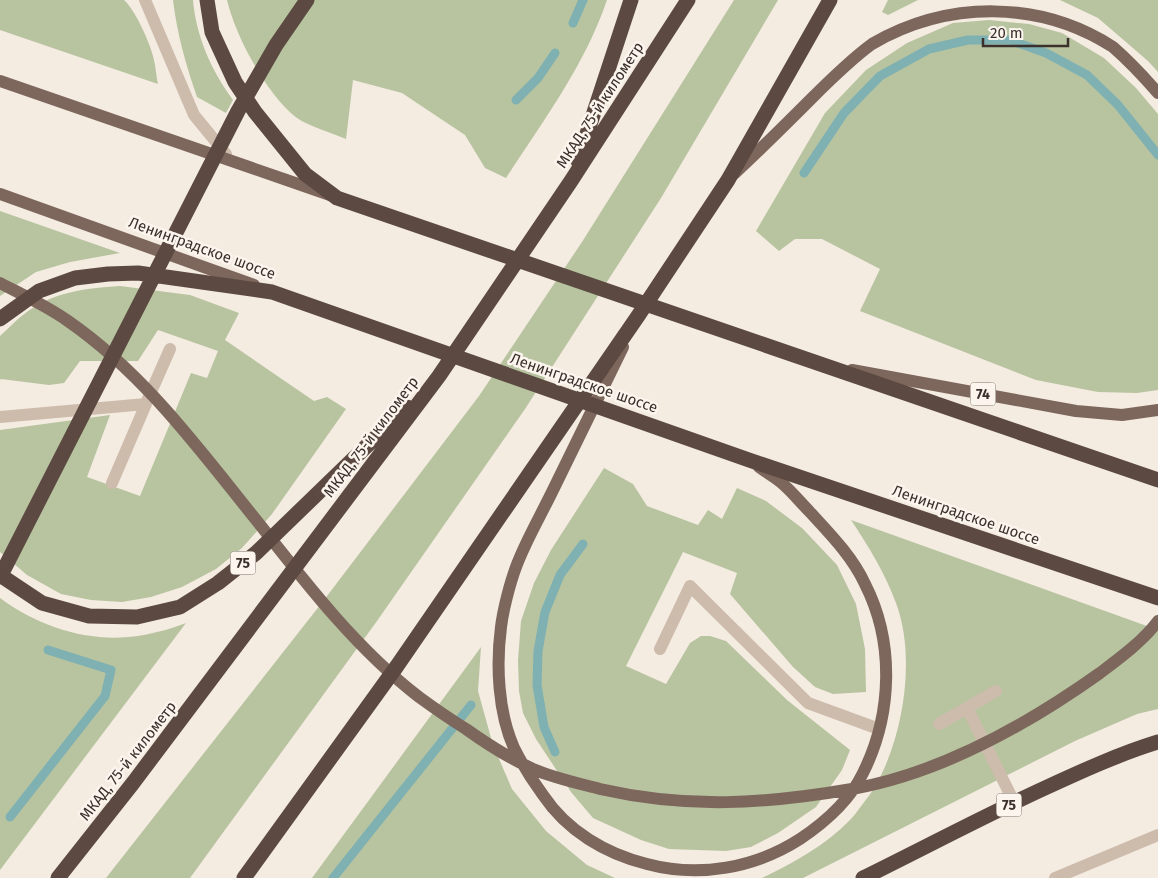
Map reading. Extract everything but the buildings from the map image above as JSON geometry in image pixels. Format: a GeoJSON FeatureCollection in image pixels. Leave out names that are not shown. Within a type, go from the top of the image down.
{"type":"FeatureCollection","features":[{"type":"Feature","properties":{"kind":"highway"},"geometry":{"type":"LineString","coordinates":[[207,0],[212,32],[235,82],[254,112],[306,174],[337,198],[1158,480]]}},
{"type":"Feature","properties":{"kind":"highway"},"geometry":{"type":"LineString","coordinates":[[0,577],[238,111],[276,45],[307,0]]}},
{"type":"Feature","properties":{"kind":"highway"},"geometry":{"type":"LineString","coordinates":[[572,181],[631,0]]}},
{"type":"Feature","properties":{"kind":"highway","name":"МКАД, 75-й километр"},"geometry":{"type":"LineString","coordinates":[[58,878],[134,783],[439,376],[572,181],[688,0]]}},
{"type":"Feature","properties":{"kind":"highway"},"geometry":{"type":"LineString","coordinates":[[244,878],[396,666],[638,316],[728,180],[830,0]]}},
{"type":"Feature","properties":{"kind":"highway"},"geometry":{"type":"LineString","coordinates":[[0,319],[39,291],[74,278],[108,274],[138,273],[272,292]]}},
{"type":"Feature","properties":{"kind":"highway","name":"Ленинградское шоссе"},"geometry":{"type":"LineString","coordinates":[[272,292],[749,460],[1158,598]]}},
{"type":"Feature","properties":{"kind":"highway","name":"75"},"geometry":{"type":"LineString","coordinates":[[0,573],[42,603],[89,616],[137,617],[180,607],[218,583],[256,553],[439,376]]}},
{"type":"Feature","properties":{"kind":"highway","name":"75"},"geometry":{"type":"LineString","coordinates":[[863,878],[1014,802],[1083,770],[1136,748],[1158,742]]}},
{"type":"Feature","properties":{"kind":"main road"},"geometry":{"type":"LineString","coordinates":[[728,180],[846,64],[873,43],[927,14],[955,6],[985,2],[1017,3],[1052,11],[1083,26],[1112,47],[1158,93]]}},
{"type":"Feature","properties":{"kind":"main road"},"geometry":{"type":"LineString","coordinates":[[0,81],[337,198]]}},
{"type":"Feature","properties":{"kind":"main road","name":"Ленинградское шоссе"},"geometry":{"type":"LineString","coordinates":[[0,194],[272,292]]}},
{"type":"Feature","properties":{"kind":"main road"},"geometry":{"type":"LineString","coordinates":[[0,283],[65,319],[89,337],[137,380],[193,442],[344,626],[417,695],[504,753],[534,769],[568,781],[612,792],[663,800],[720,804],[778,800],[871,785],[906,776],[963,753],[1044,710],[1118,660],[1153,628],[1158,621]]}},
{"type":"Feature","properties":{"kind":"main road"},"geometry":{"type":"LineString","coordinates":[[638,316],[516,568],[501,626],[500,681],[504,712],[513,745],[549,804],[574,828],[599,846],[629,860],[661,868],[700,870],[730,868],[759,859],[787,847],[820,826],[844,801],[862,775],[879,729],[884,712],[886,671],[884,646],[876,611],[866,585],[850,558],[829,532],[784,484],[749,460]]}},
{"type":"Feature","properties":{"kind":"main road","name":"74"},"geometry":{"type":"LineString","coordinates":[[810,362],[1076,411],[1122,415],[1158,410]]}},
{"type":"Feature","properties":{"kind":"lane"},"geometry":{"type":"LineString","coordinates":[[145,0],[194,115],[232,162]]}},
{"type":"Feature","properties":{"kind":"lane"},"geometry":{"type":"LineString","coordinates":[[112,483],[170,349]]}},
{"type":"Feature","properties":{"kind":"lane"},"geometry":{"type":"LineString","coordinates":[[0,417],[146,404]]}},
{"type":"Feature","properties":{"kind":"lane"},"geometry":{"type":"LineString","coordinates":[[660,649],[690,586],[808,703],[879,729]]}},
{"type":"Feature","properties":{"kind":"lane"},"geometry":{"type":"LineString","coordinates":[[939,724],[996,691]]}},
{"type":"Feature","properties":{"kind":"lane"},"geometry":{"type":"LineString","coordinates":[[967,708],[1014,802]]}},
{"type":"Feature","properties":{"kind":"lane"},"geometry":{"type":"LineString","coordinates":[[1055,878],[1158,836]]}},
{"type":"Feature","properties":{"kind":"green space"},"geometry":{"type":"Polygon","coordinates":[[[0,0],[124,0],[138,20],[146,37],[154,60],[158,84],[0,30],[0,0]]]}},
{"type":"Feature","properties":{"kind":"green space"},"geometry":{"type":"Polygon","coordinates":[[[173,0],[193,0],[197,27],[211,65],[233,100],[226,113],[197,97],[182,49],[173,0]]]}},
{"type":"Feature","properties":{"kind":"green space"},"geometry":{"type":"Polygon","coordinates":[[[227,0],[607,0],[598,24],[575,70],[506,178],[485,168],[465,135],[402,93],[353,80],[346,139],[314,127],[297,118],[275,95],[254,64],[237,30],[227,0]]]}},
{"type":"Feature","properties":{"kind":"green space"},"geometry":{"type":"Polygon","coordinates":[[[734,0],[778,0],[661,198],[525,409],[377,621],[190,878],[106,878],[324,600],[479,396],[582,242],[734,0]]]}},
{"type":"Feature","properties":{"kind":"green space"},"geometry":{"type":"Polygon","coordinates":[[[888,0],[918,0],[888,15],[882,12],[888,0]]]}},
{"type":"Feature","properties":{"kind":"green space"},"geometry":{"type":"Polygon","coordinates":[[[1060,0],[1158,0],[1158,72],[1098,18],[1060,0]]]}},
{"type":"Feature","properties":{"kind":"green space"},"geometry":{"type":"Polygon","coordinates":[[[989,20],[1029,24],[1062,33],[1104,58],[1136,88],[1158,114],[1158,390],[1137,393],[1098,392],[1036,380],[860,311],[880,269],[822,239],[795,239],[779,251],[756,231],[825,113],[866,70],[907,43],[953,23],[989,20]]]}},
{"type":"Feature","properties":{"kind":"green space"},"geometry":{"type":"Polygon","coordinates":[[[0,211],[120,253],[70,262],[36,272],[0,296],[0,211]]]}},
{"type":"Feature","properties":{"kind":"green space"},"geometry":{"type":"Polygon","coordinates":[[[120,286],[190,295],[239,313],[225,340],[314,401],[327,397],[346,409],[272,514],[242,548],[216,569],[182,587],[151,597],[122,602],[91,600],[61,594],[27,575],[0,552],[0,430],[110,415],[87,477],[140,496],[191,373],[207,378],[218,351],[158,330],[138,361],[80,361],[64,383],[49,385],[0,380],[0,336],[23,315],[34,307],[57,296],[94,288],[120,286]]]}},
{"type":"Feature","properties":{"kind":"green space"},"geometry":{"type":"Polygon","coordinates":[[[604,468],[633,484],[647,506],[698,525],[708,510],[722,519],[737,488],[766,501],[802,528],[837,565],[856,604],[865,649],[866,692],[833,694],[815,687],[793,667],[730,594],[737,573],[683,552],[626,666],[666,684],[690,643],[701,636],[710,636],[726,641],[787,700],[850,750],[842,770],[816,807],[778,833],[751,847],[726,851],[669,849],[641,840],[593,818],[571,792],[536,739],[523,713],[519,691],[518,660],[521,621],[534,583],[551,550],[604,468]]]}},
{"type":"Feature","properties":{"kind":"green space"},"geometry":{"type":"Polygon","coordinates":[[[851,520],[1158,630],[1158,709],[1137,714],[1075,741],[803,878],[762,878],[797,860],[820,845],[841,829],[853,816],[874,789],[894,742],[900,718],[906,670],[902,624],[887,581],[851,520]]]}},
{"type":"Feature","properties":{"kind":"green space"},"geometry":{"type":"Polygon","coordinates":[[[0,598],[17,610],[55,627],[95,637],[137,636],[186,623],[0,870],[0,598]]]}},
{"type":"Feature","properties":{"kind":"green space"},"geometry":{"type":"Polygon","coordinates":[[[481,647],[478,691],[493,745],[512,789],[546,831],[587,865],[615,878],[312,878],[481,647]]]}},
{"type":"Feature","properties":{"kind":"waterway"},"geometry":{"type":"LineString","coordinates":[[573,23],[583,0]]}},
{"type":"Feature","properties":{"kind":"waterway"},"geometry":{"type":"LineString","coordinates":[[804,173],[844,113],[880,76],[929,49],[968,40],[1010,40],[1046,53],[1087,75],[1118,105],[1158,155]]}},
{"type":"Feature","properties":{"kind":"waterway"},"geometry":{"type":"LineString","coordinates":[[516,100],[538,78],[555,53]]}},
{"type":"Feature","properties":{"kind":"waterway"},"geometry":{"type":"LineString","coordinates":[[555,752],[544,727],[537,685],[538,651],[545,612],[560,575],[583,544]]}},
{"type":"Feature","properties":{"kind":"waterway"},"geometry":{"type":"LineString","coordinates":[[10,817],[105,696],[111,670],[48,650]]}},
{"type":"Feature","properties":{"kind":"waterway"},"geometry":{"type":"LineString","coordinates":[[333,878],[471,705]]}}]}
